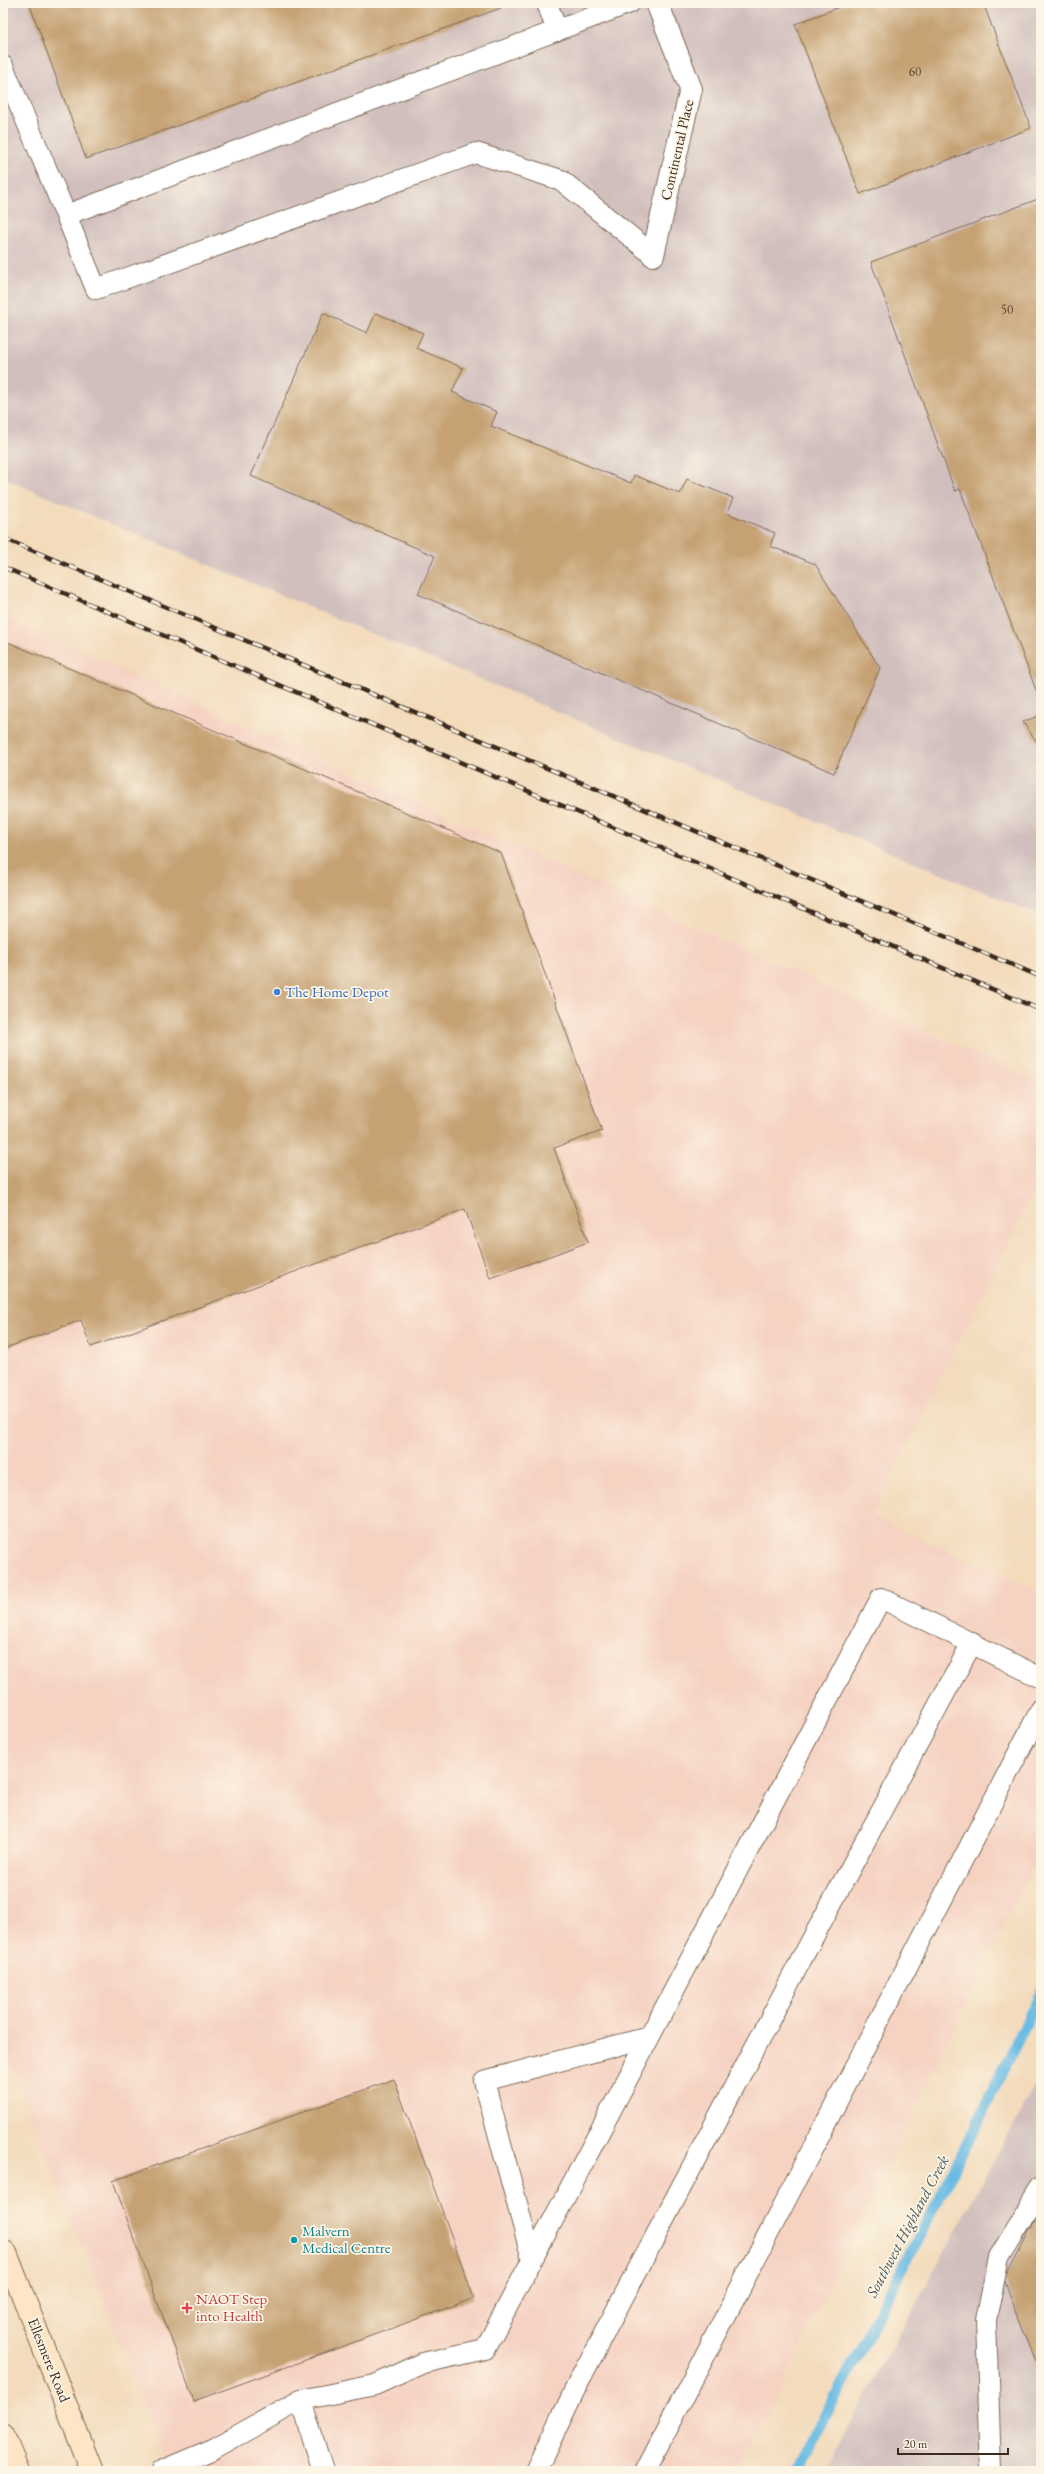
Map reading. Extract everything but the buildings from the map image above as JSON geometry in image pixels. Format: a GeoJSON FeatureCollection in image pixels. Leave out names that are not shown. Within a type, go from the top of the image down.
{"type":"FeatureCollection","features":[{"type":"Feature","properties":{"kind":"main road","name":"Ellesmere Road"},"geometry":{"type":"LineString","coordinates":[[3,2251],[6,2253],[92,2471]]}},
{"type":"Feature","properties":{"kind":"main road"},"geometry":{"type":"LineString","coordinates":[[3,2435],[18,2471]]}},
{"type":"Feature","properties":{"kind":"street","name":"Continental Place"},"geometry":{"type":"LineString","coordinates":[[653,255],[691,89],[657,3]]}},
{"type":"Feature","properties":{"kind":"lane"},"geometry":{"type":"LineString","coordinates":[[547,3],[556,30]]}},
{"type":"Feature","properties":{"kind":"lane"},"geometry":{"type":"LineString","coordinates":[[66,215],[630,3]]}},
{"type":"Feature","properties":{"kind":"lane"},"geometry":{"type":"LineString","coordinates":[[3,66],[96,289],[476,153],[561,180],[653,255]]}},
{"type":"Feature","properties":{"kind":"lane"},"geometry":{"type":"LineString","coordinates":[[161,2471],[213,2449],[302,2400],[375,2385],[423,2363],[485,2349],[881,1598],[1041,1678]]}},
{"type":"Feature","properties":{"kind":"lane"},"geometry":{"type":"LineString","coordinates":[[536,2471],[599,2344],[809,1945],[972,1643]]}},
{"type":"Feature","properties":{"kind":"lane"},"geometry":{"type":"LineString","coordinates":[[645,2471],[1041,1709]]}},
{"type":"Feature","properties":{"kind":"lane"},"geometry":{"type":"LineString","coordinates":[[532,2259],[484,2081],[650,2037]]}},
{"type":"Feature","properties":{"kind":"lane"},"geometry":{"type":"LineString","coordinates":[[991,2471],[986,2320],[999,2256],[1041,2189]]}},
{"type":"Feature","properties":{"kind":"lane"},"geometry":{"type":"LineString","coordinates":[[302,2400],[323,2471]]}},
{"type":"Feature","properties":{"kind":"shaded area"},"geometry":{"type":"Polygon","coordinates":[[[3,3],[1041,3],[1041,916],[3,478],[3,3]]]}},
{"type":"Feature","properties":{"kind":"shaded area"},"geometry":{"type":"Polygon","coordinates":[[[3,616],[1041,1083],[1041,1176],[872,1516],[1041,1593],[1041,1849],[740,2471],[170,2471],[3,2045],[3,616]]]}},
{"type":"Feature","properties":{"kind":"shaded area"},"geometry":{"type":"Polygon","coordinates":[[[1041,2074],[1041,2471],[825,2471],[1041,2074]]]}},
{"type":"Feature","properties":{"kind":"waterway","name":"Southwest Highland Creek"},"geometry":{"type":"LineString","coordinates":[[797,2471],[961,2156],[1041,1993]]}},
{"type":"Feature","properties":{"kind":"railway"},"geometry":{"type":"LineString","coordinates":[[3,538],[1041,977]]}},
{"type":"Feature","properties":{"kind":"railway"},"geometry":{"type":"LineString","coordinates":[[3,567],[1041,1010]]}},
{"type":"Feature","properties":{"kind":"place","name":"The Home Depot"},"geometry":{"type":"Point","coordinates":[277,992]}},
{"type":"Feature","properties":{"kind":"place","name":"Malvern Medical Centre"},"geometry":{"type":"Point","coordinates":[294,2240]}},
{"type":"Feature","properties":{"kind":"place","name":"NAOT Step into Health"},"geometry":{"type":"Point","coordinates":[187,2308]}}]}
